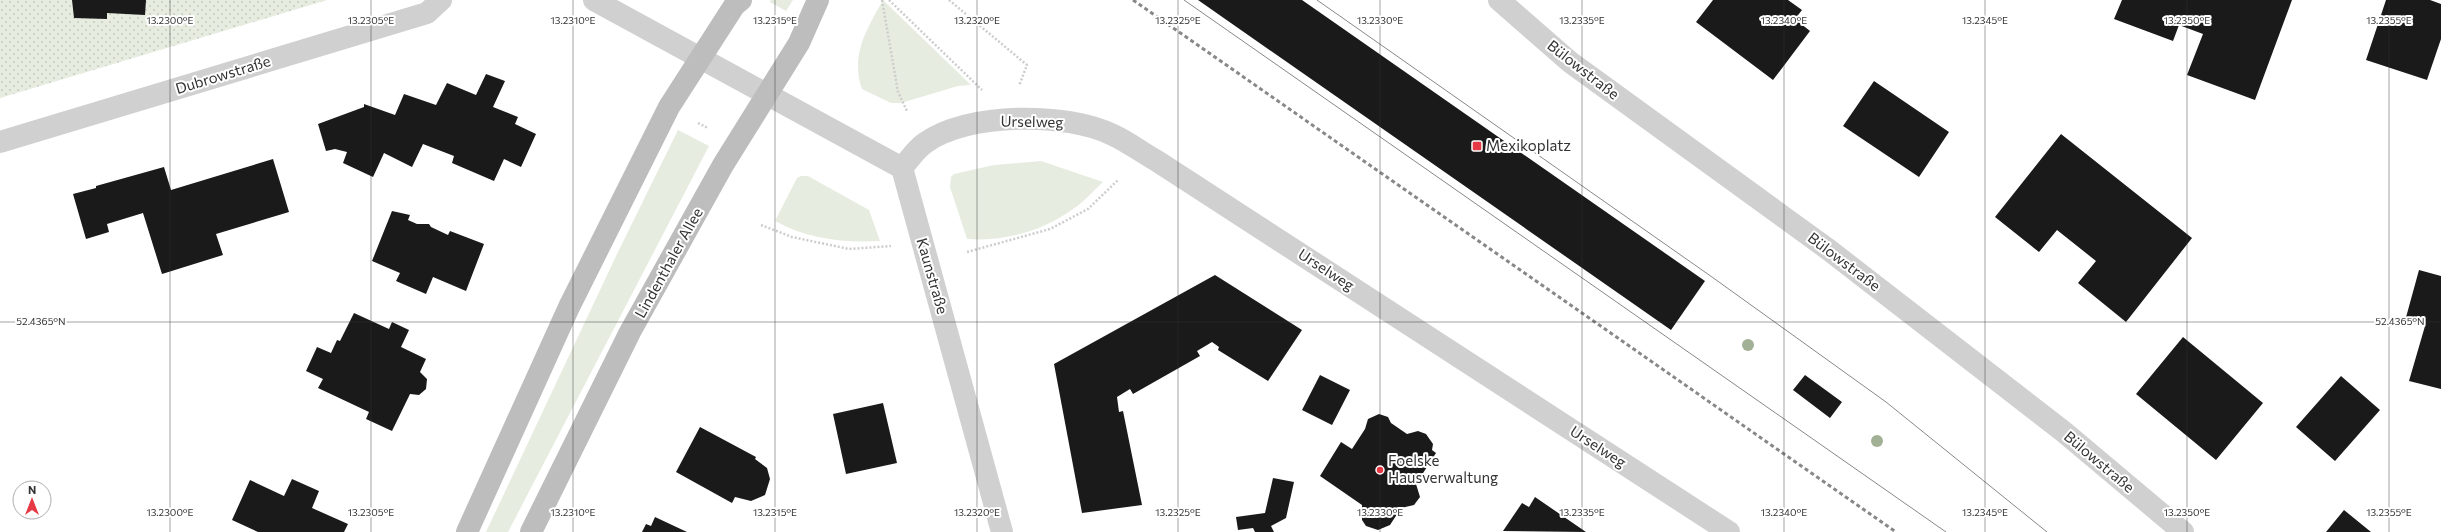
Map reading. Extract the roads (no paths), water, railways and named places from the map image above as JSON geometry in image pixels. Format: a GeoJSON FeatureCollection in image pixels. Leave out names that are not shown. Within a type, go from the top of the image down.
{"type":"FeatureCollection","features":[{"type":"Feature","properties":{"kind":"main road"},"geometry":{"type":"LineString","coordinates":[[467,532],[569,307],[669,107],[734,6],[741,0]]}},
{"type":"Feature","properties":{"kind":"main road","name":"Lindenthaler Allee"},"geometry":{"type":"LineString","coordinates":[[531,532],[630,332],[723,165],[799,43],[818,0]]}},
{"type":"Feature","properties":{"kind":"street","name":"Dubrowstraße"},"geometry":{"type":"LineString","coordinates":[[0,142],[427,13],[441,0]]}},
{"type":"Feature","properties":{"kind":"street"},"geometry":{"type":"LineString","coordinates":[[594,0],[902,168]]}},
{"type":"Feature","properties":{"kind":"street","name":"Bülowstraße"},"geometry":{"type":"LineString","coordinates":[[1499,0],[1570,62],[1829,250],[2064,432],[2183,532]]}},
{"type":"Feature","properties":{"kind":"street","name":"Urselweg"},"geometry":{"type":"LineString","coordinates":[[902,168],[924,144],[952,130],[1008,118],[1062,120],[1112,134],[1729,532]]}},
{"type":"Feature","properties":{"kind":"street","name":"Kaunstraße"},"geometry":{"type":"LineString","coordinates":[[902,168],[1002,532]]}},
{"type":"Feature","properties":{"kind":"tram line"},"geometry":{"type":"LineString","coordinates":[[1184,0],[1946,532]]}},
{"type":"Feature","properties":{"kind":"tram line"},"geometry":{"type":"LineString","coordinates":[[1317,0],[1712,277],[1886,402],[2047,532]]}},
{"type":"Feature","properties":{"kind":"railway"},"geometry":{"type":"LineString","coordinates":[[1133,0],[1896,532]]}},
{"type":"Feature","properties":{"kind":"place","name":"Mexikoplatz"},"geometry":{"type":"Point","coordinates":[1477,146]}},
{"type":"Feature","properties":{"kind":"place","name":"Foelske Hausverwaltung"},"geometry":{"type":"Point","coordinates":[1380,470]}}]}
